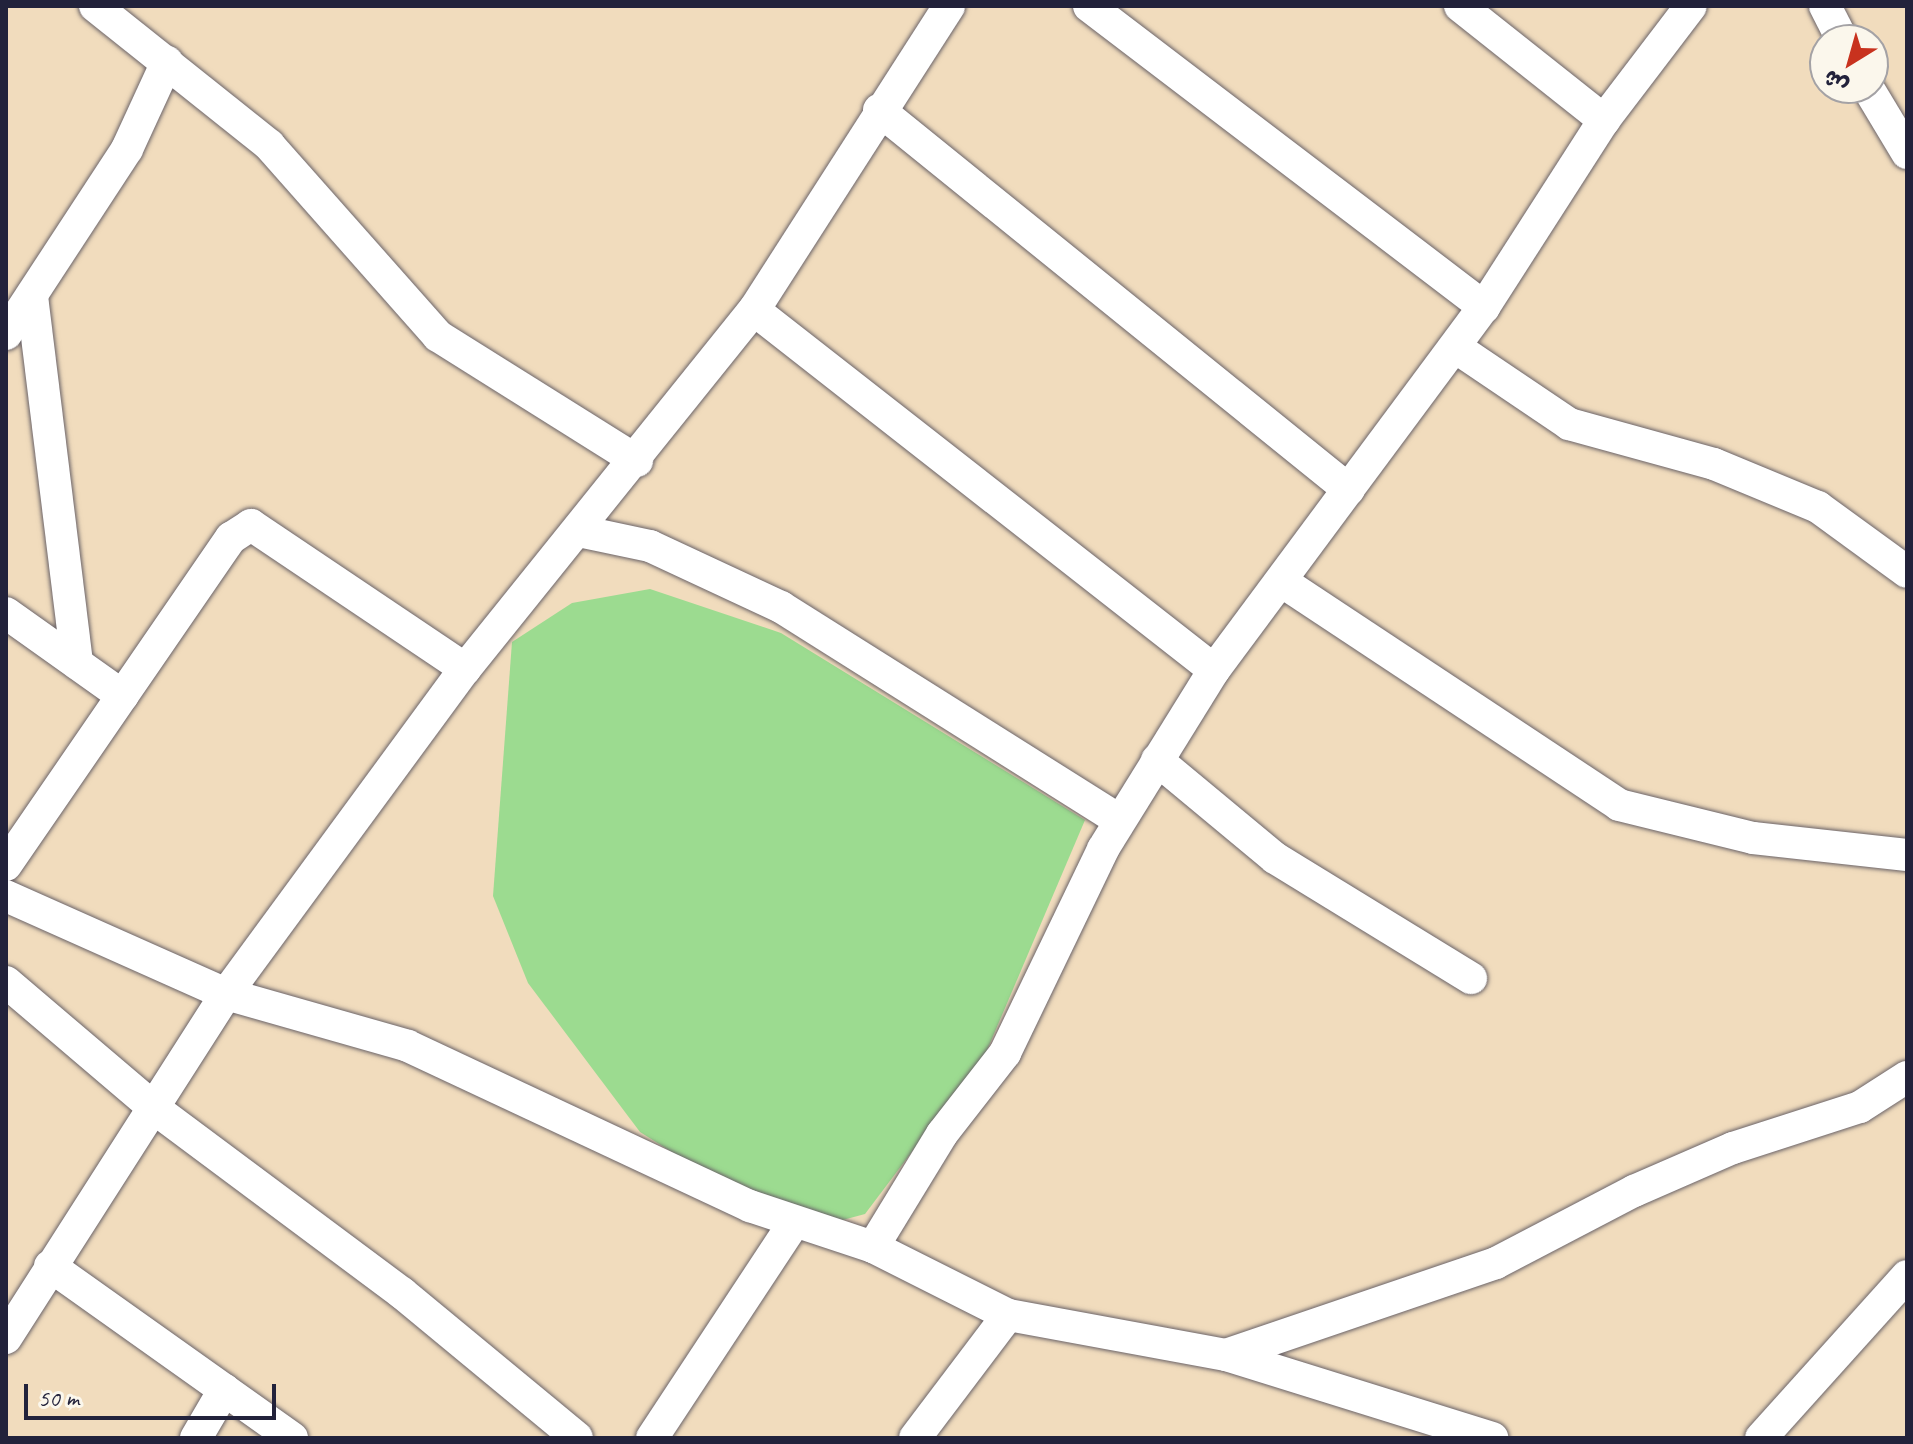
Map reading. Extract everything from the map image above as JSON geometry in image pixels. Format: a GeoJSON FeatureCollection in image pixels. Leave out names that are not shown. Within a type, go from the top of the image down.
{"type":"FeatureCollection","features":[{"type":"Feature","properties":{"kind":"street"},"geometry":{"type":"LineString","coordinates":[[95,6],[269,145],[438,336],[637,461]]}},
{"type":"Feature","properties":{"kind":"street"},"geometry":{"type":"LineString","coordinates":[[6,1338],[226,994],[465,669],[637,461],[754,310],[879,110],[949,6]]}},
{"type":"Feature","properties":{"kind":"street"},"geometry":{"type":"LineString","coordinates":[[1089,6],[1484,307]]}},
{"type":"Feature","properties":{"kind":"street"},"geometry":{"type":"LineString","coordinates":[[1460,6],[1604,120]]}},
{"type":"Feature","properties":{"kind":"street"},"geometry":{"type":"LineString","coordinates":[[873,1247],[942,1134],[1005,1053],[1119,820],[1214,670],[1484,307],[1604,120],[1691,6]]}},
{"type":"Feature","properties":{"kind":"street"},"geometry":{"type":"LineString","coordinates":[[1825,6],[1834,24]]}},
{"type":"Feature","properties":{"kind":"street"},"geometry":{"type":"LineString","coordinates":[[6,334],[127,149],[167,62]]}},
{"type":"Feature","properties":{"kind":"street"},"geometry":{"type":"LineString","coordinates":[[1878,104],[1907,153]]}},
{"type":"Feature","properties":{"kind":"street"},"geometry":{"type":"LineString","coordinates":[[879,110],[1349,490]]}},
{"type":"Feature","properties":{"kind":"street"},"geometry":{"type":"LineString","coordinates":[[32,296],[77,663]]}},
{"type":"Feature","properties":{"kind":"street"},"geometry":{"type":"LineString","coordinates":[[754,310],[1214,670]]}},
{"type":"Feature","properties":{"kind":"street"},"geometry":{"type":"LineString","coordinates":[[1455,347],[1569,424],[1714,464],[1818,507],[1907,572]]}},
{"type":"Feature","properties":{"kind":"street"},"geometry":{"type":"LineString","coordinates":[[6,865],[231,538],[251,525],[465,669]]}},
{"type":"Feature","properties":{"kind":"street"},"geometry":{"type":"LineString","coordinates":[[579,531],[650,546],[781,607],[1119,820]]}},
{"type":"Feature","properties":{"kind":"street"},"geometry":{"type":"LineString","coordinates":[[1281,581],[1619,805],[1753,838],[1907,855]]}},
{"type":"Feature","properties":{"kind":"street"},"geometry":{"type":"LineString","coordinates":[[6,613],[123,696]]}},
{"type":"Feature","properties":{"kind":"street"},"geometry":{"type":"LineString","coordinates":[[1157,760],[1275,858],[1471,978]]}},
{"type":"Feature","properties":{"kind":"street"},"geometry":{"type":"LineString","coordinates":[[6,896],[226,994],[408,1046],[793,1224],[873,1247],[1008,1315],[1226,1355],[1492,1438]]}},
{"type":"Feature","properties":{"kind":"street"},"geometry":{"type":"LineString","coordinates":[[6,982],[155,1109],[402,1293],[577,1438]]}},
{"type":"Feature","properties":{"kind":"street"},"geometry":{"type":"LineString","coordinates":[[1226,1355],[1496,1263],[1634,1191],[1733,1148],[1860,1107],[1907,1077]]}},
{"type":"Feature","properties":{"kind":"street"},"geometry":{"type":"LineString","coordinates":[[652,1438],[793,1224]]}},
{"type":"Feature","properties":{"kind":"street"},"geometry":{"type":"LineString","coordinates":[[50,1266],[292,1438]]}},
{"type":"Feature","properties":{"kind":"street"},"geometry":{"type":"LineString","coordinates":[[1761,1438],[1907,1276]]}},
{"type":"Feature","properties":{"kind":"street"},"geometry":{"type":"LineString","coordinates":[[915,1438],[1008,1315]]}},
{"type":"Feature","properties":{"kind":"street"},"geometry":{"type":"LineString","coordinates":[[196,1438],[224,1390]]}},
{"type":"Feature","properties":{"kind":"green space"},"geometry":{"type":"Polygon","coordinates":[[[650,589],[781,633],[1085,820],[985,1055],[865,1214],[824,1225],[702,1171],[640,1132],[528,983],[493,896],[512,642],[572,603],[650,589]]]}}]}
